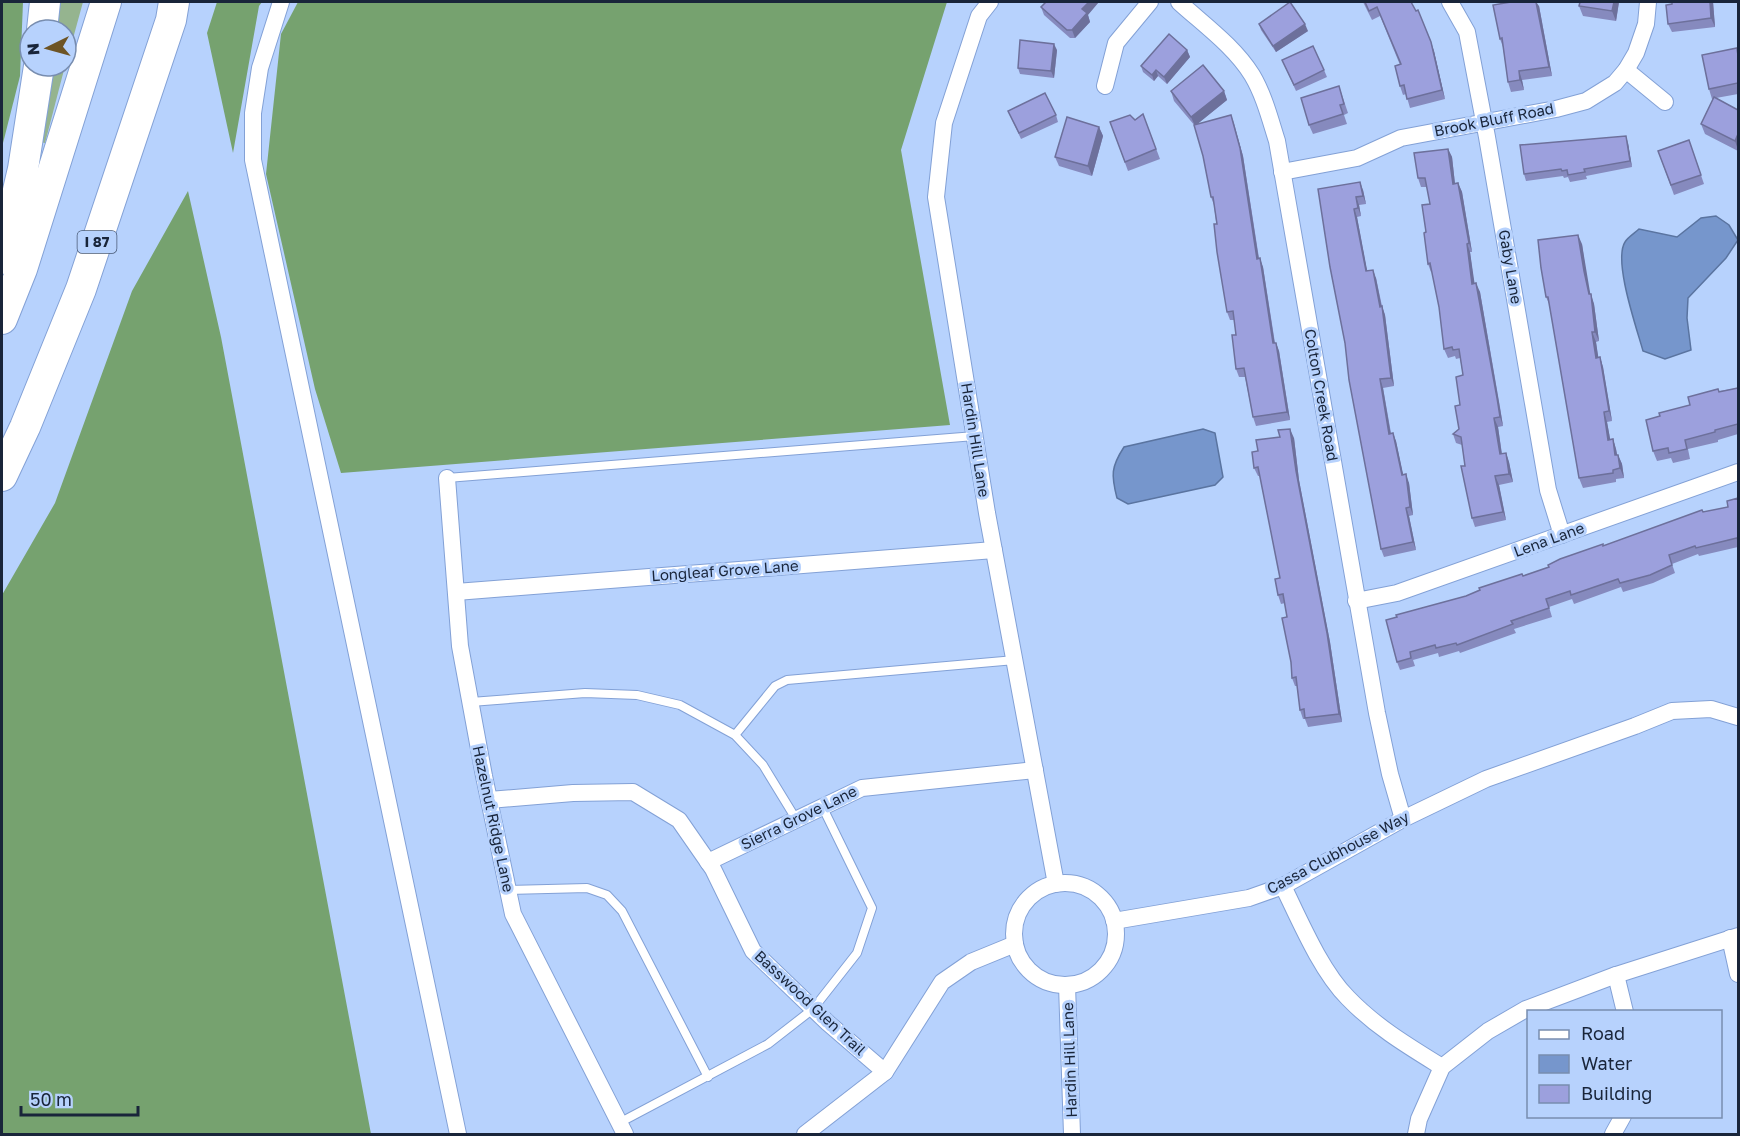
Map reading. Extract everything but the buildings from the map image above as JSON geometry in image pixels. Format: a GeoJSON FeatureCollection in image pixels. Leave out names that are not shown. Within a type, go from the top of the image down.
{"type":"FeatureCollection","features":[{"type":"Feature","properties":{"kind":"highway"},"geometry":{"type":"LineString","coordinates":[[43,18],[45,2]]}},
{"type":"Feature","properties":{"kind":"highway"},"geometry":{"type":"LineString","coordinates":[[2,319],[22,269],[106,2]]}},
{"type":"Feature","properties":{"kind":"highway","name":"I 87"},"geometry":{"type":"LineString","coordinates":[[2,476],[25,427],[81,289],[174,8]]}},
{"type":"Feature","properties":{"kind":"highway"},"geometry":{"type":"LineString","coordinates":[[2,259],[23,169],[37,78]]}},
{"type":"Feature","properties":{"kind":"street"},"geometry":{"type":"LineString","coordinates":[[281,2],[260,68],[254,113],[253,160],[458,1134]]}},
{"type":"Feature","properties":{"kind":"street","name":"Hardin Hill Lane"},"geometry":{"type":"LineString","coordinates":[[990,2],[979,15],[944,123],[936,197],[994,550],[1056,884]]}},
{"type":"Feature","properties":{"kind":"street"},"geometry":{"type":"LineString","coordinates":[[1105,86],[1116,43],[1150,2]]}},
{"type":"Feature","properties":{"kind":"street","name":"Colton Creek Road"},"geometry":{"type":"LineString","coordinates":[[1179,2],[1225,43],[1251,74],[1266,106],[1277,141],[1356,601],[1390,774],[1403,819]]}},
{"type":"Feature","properties":{"kind":"street","name":"Gaby Lane"},"geometry":{"type":"LineString","coordinates":[[1450,2],[1467,32],[1548,490],[1562,535]]}},
{"type":"Feature","properties":{"kind":"street","name":"Brook Bluff Road"},"geometry":{"type":"LineString","coordinates":[[1282,172],[1357,158],[1401,138],[1586,101],[1615,83],[1626,70],[1636,53],[1646,24],[1648,2]]}},
{"type":"Feature","properties":{"kind":"street"},"geometry":{"type":"LineString","coordinates":[[1626,70],[1665,102]]}},
{"type":"Feature","properties":{"kind":"street","name":"Lena Lane"},"geometry":{"type":"LineString","coordinates":[[1356,601],[1397,593],[1738,472]]}},
{"type":"Feature","properties":{"kind":"street","name":"Hazelnut Ridge Lane"},"geometry":{"type":"LineString","coordinates":[[447,478],[460,646],[513,914],[622,1129]]}},
{"type":"Feature","properties":{"kind":"street","name":"Longleaf Grove Lane"},"geometry":{"type":"LineString","coordinates":[[456,592],[994,550]]}},
{"type":"Feature","properties":{"kind":"street","name":"Cassa Clubhouse Way"},"geometry":{"type":"LineString","coordinates":[[1114,921],[1249,898],[1282,886],[1403,819],[1486,779],[1672,711],[1711,709],[1738,717]]}},
{"type":"Feature","properties":{"kind":"street","name":"Sierra Grove Lane"},"geometry":{"type":"LineString","coordinates":[[708,862],[862,788],[1035,770]]}},
{"type":"Feature","properties":{"kind":"street","name":"Basswood Glen Trail"},"geometry":{"type":"LineString","coordinates":[[489,800],[573,793],[633,792],[679,820],[708,862],[753,951],[813,1009],[885,1072]]}},
{"type":"Feature","properties":{"kind":"street"},"geometry":{"type":"LineString","coordinates":[[1071,883],[1092,891],[1108,907],[1114,921],[1114,944],[1106,964],[1095,975],[1082,982],[1067,985],[1053,984],[1039,978],[1019,957],[1015,944],[1014,928],[1018,912],[1028,898],[1041,889],[1056,884],[1071,883]]}},
{"type":"Feature","properties":{"kind":"street"},"geometry":{"type":"LineString","coordinates":[[1282,886],[1317,954],[1346,997],[1384,1031],[1442,1067]]}},
{"type":"Feature","properties":{"kind":"street"},"geometry":{"type":"LineString","coordinates":[[1416,1134],[1419,1119],[1442,1067],[1488,1031],[1527,1009],[1616,975],[1734,937],[1738,974]]}},
{"type":"Feature","properties":{"kind":"street"},"geometry":{"type":"LineString","coordinates":[[805,1134],[885,1072],[942,982],[971,962],[1015,944]]}},
{"type":"Feature","properties":{"kind":"street"},"geometry":{"type":"LineString","coordinates":[[1616,975],[1625,1010]]}},
{"type":"Feature","properties":{"kind":"street","name":"Hardin Hill Lane"},"geometry":{"type":"LineString","coordinates":[[1067,985],[1072,1134]]}},
{"type":"Feature","properties":{"kind":"street"},"geometry":{"type":"LineString","coordinates":[[1613,1134],[1622,1118]]}},
{"type":"Feature","properties":{"kind":"lane"},"geometry":{"type":"LineString","coordinates":[[447,478],[975,436]]}},
{"type":"Feature","properties":{"kind":"lane"},"geometry":{"type":"LineString","coordinates":[[735,735],[775,686],[787,680],[1015,660]]}},
{"type":"Feature","properties":{"kind":"lane"},"geometry":{"type":"LineString","coordinates":[[471,702],[585,693],[638,695],[680,705],[735,735],[763,765],[796,819]]}},
{"type":"Feature","properties":{"kind":"lane"},"geometry":{"type":"LineString","coordinates":[[622,1129],[768,1044],[813,1009],[856,953],[872,908],[822,806]]}},
{"type":"Feature","properties":{"kind":"lane"},"geometry":{"type":"LineString","coordinates":[[508,890],[587,888],[607,895],[622,911],[708,1077]]}},
{"type":"Feature","properties":{"kind":"green space"},"geometry":{"type":"Polygon","coordinates":[[[2,2],[23,2],[22,18],[18,18],[19,78],[2,147],[2,2]]]}},
{"type":"Feature","properties":{"kind":"green space"},"geometry":{"type":"Polygon","coordinates":[[[54,2],[83,2],[78,20],[78,18],[53,18],[54,2]]]}},
{"type":"Feature","properties":{"kind":"green space"},"geometry":{"type":"Polygon","coordinates":[[[217,2],[262,2],[259,6],[233,153],[207,33],[217,2]]]}},
{"type":"Feature","properties":{"kind":"green space"},"geometry":{"type":"Polygon","coordinates":[[[298,2],[947,2],[901,150],[950,425],[341,473],[315,389],[266,174],[281,34],[298,2]]]}},
{"type":"Feature","properties":{"kind":"green space"},"geometry":{"type":"Polygon","coordinates":[[[45,78],[62,78],[45,143],[35,141],[45,78]]]}},
{"type":"Feature","properties":{"kind":"green space"},"geometry":{"type":"Polygon","coordinates":[[[188,191],[221,337],[371,1134],[2,1134],[2,595],[55,503],[132,291],[188,191]]]}},
{"type":"Feature","properties":{"kind":"water"},"geometry":{"type":"Polygon","coordinates":[[[1716,216],[1729,225],[1738,240],[1726,258],[1688,298],[1687,318],[1691,350],[1665,359],[1643,351],[1624,279],[1622,251],[1625,242],[1639,229],[1677,237],[1701,218],[1716,216]]]}},
{"type":"Feature","properties":{"kind":"water"},"geometry":{"type":"Polygon","coordinates":[[[1203,429],[1215,433],[1223,477],[1215,485],[1128,504],[1117,498],[1113,471],[1124,447],[1203,429]]]}}]}
